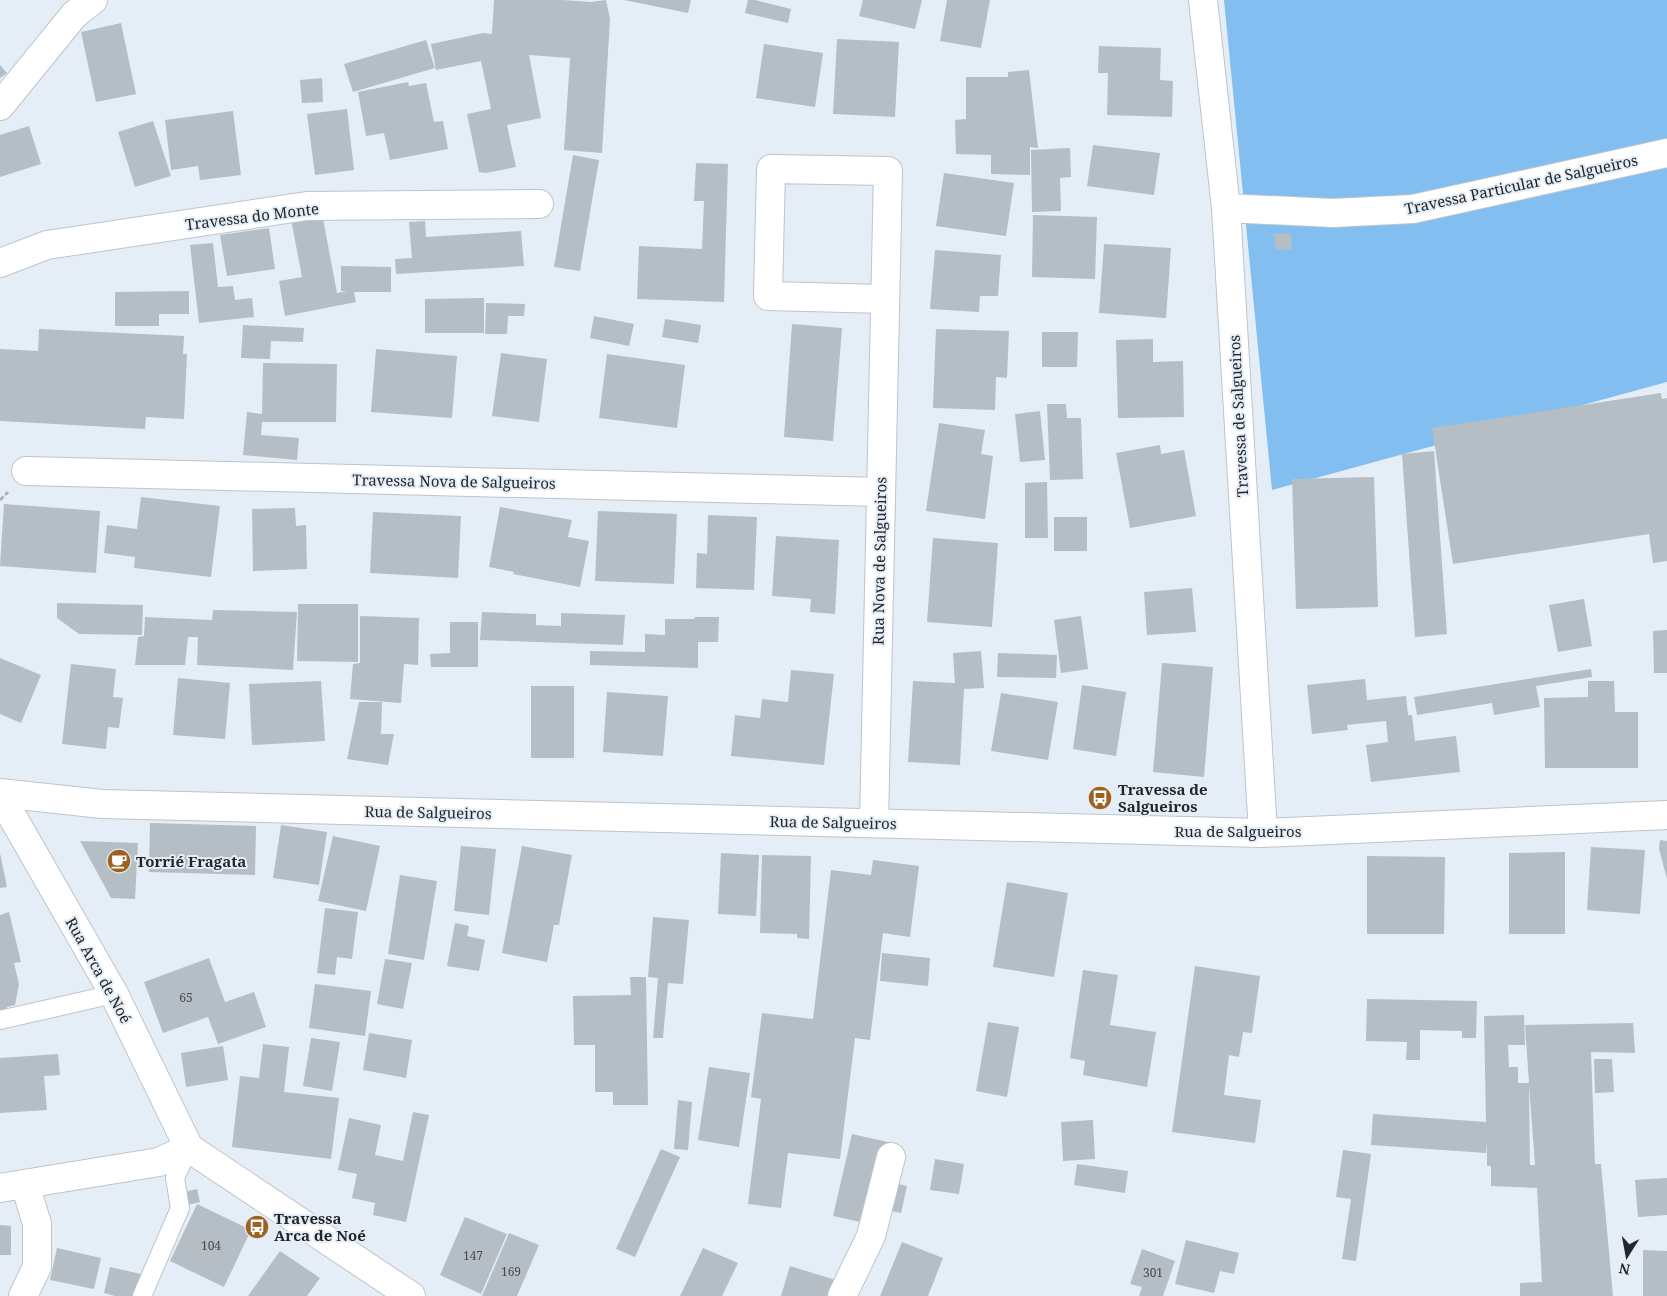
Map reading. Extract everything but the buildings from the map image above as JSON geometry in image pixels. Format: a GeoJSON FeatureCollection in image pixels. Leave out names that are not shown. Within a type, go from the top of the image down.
{"type":"FeatureCollection","features":[{"type":"Feature","properties":{"kind":"street"},"geometry":{"type":"LineString","coordinates":[[0,106],[74,16],[93,0]]}},
{"type":"Feature","properties":{"kind":"street","name":"Travessa de Salgueiros"},"geometry":{"type":"LineString","coordinates":[[1203,0],[1226,208],[1263,833]]}},
{"type":"Feature","properties":{"kind":"street","name":"Travessa Particular de Salgueiros"},"geometry":{"type":"LineString","coordinates":[[1226,208],[1334,213],[1413,209],[1667,153]]}},
{"type":"Feature","properties":{"kind":"street","name":"Rua Nova de Salgueiros"},"geometry":{"type":"LineString","coordinates":[[874,823],[888,171],[771,169],[768,296],[885,299]]}},
{"type":"Feature","properties":{"kind":"street","name":"Travessa do Monte"},"geometry":{"type":"LineString","coordinates":[[0,263],[47,245],[307,206],[538,204]]}},
{"type":"Feature","properties":{"kind":"street","name":"Travessa Nova de Salgueiros"},"geometry":{"type":"LineString","coordinates":[[26,471],[881,492]]}},
{"type":"Feature","properties":{"kind":"street","name":"Rua de Salgueiros"},"geometry":{"type":"LineString","coordinates":[[0,794],[102,804],[1263,833],[1667,815]]}},
{"type":"Feature","properties":{"kind":"street","name":"Rua Arca de Noé"},"geometry":{"type":"LineString","coordinates":[[0,794],[114,994],[189,1148]]}},
{"type":"Feature","properties":{"kind":"street"},"geometry":{"type":"LineString","coordinates":[[23,1296],[37,1267],[37,1224],[13,1186],[159,1162],[189,1148],[411,1296]]}},
{"type":"Feature","properties":{"kind":"street"},"geometry":{"type":"LineString","coordinates":[[842,1296],[871,1236],[891,1157]]}},
{"type":"Feature","properties":{"kind":"lane"},"geometry":{"type":"LineString","coordinates":[[0,1020],[114,994]]}},
{"type":"Feature","properties":{"kind":"lane"},"geometry":{"type":"LineString","coordinates":[[142,1296],[180,1208],[175,1178],[189,1148]]}},
{"type":"Feature","properties":{"kind":"shaded area"},"geometry":{"type":"Polygon","coordinates":[[[1224,0],[1667,0],[1667,382],[1272,490],[1224,0]]]}},
{"type":"Feature","properties":{"kind":"place","name":"Travessa de Salgueiros"},"geometry":{"type":"Point","coordinates":[1100,798]}},
{"type":"Feature","properties":{"kind":"place","name":"Torrié Fragata"},"geometry":{"type":"Point","coordinates":[119,861]}},
{"type":"Feature","properties":{"kind":"place","name":"Travessa Arca de Noé"},"geometry":{"type":"Point","coordinates":[257,1227]}}]}
